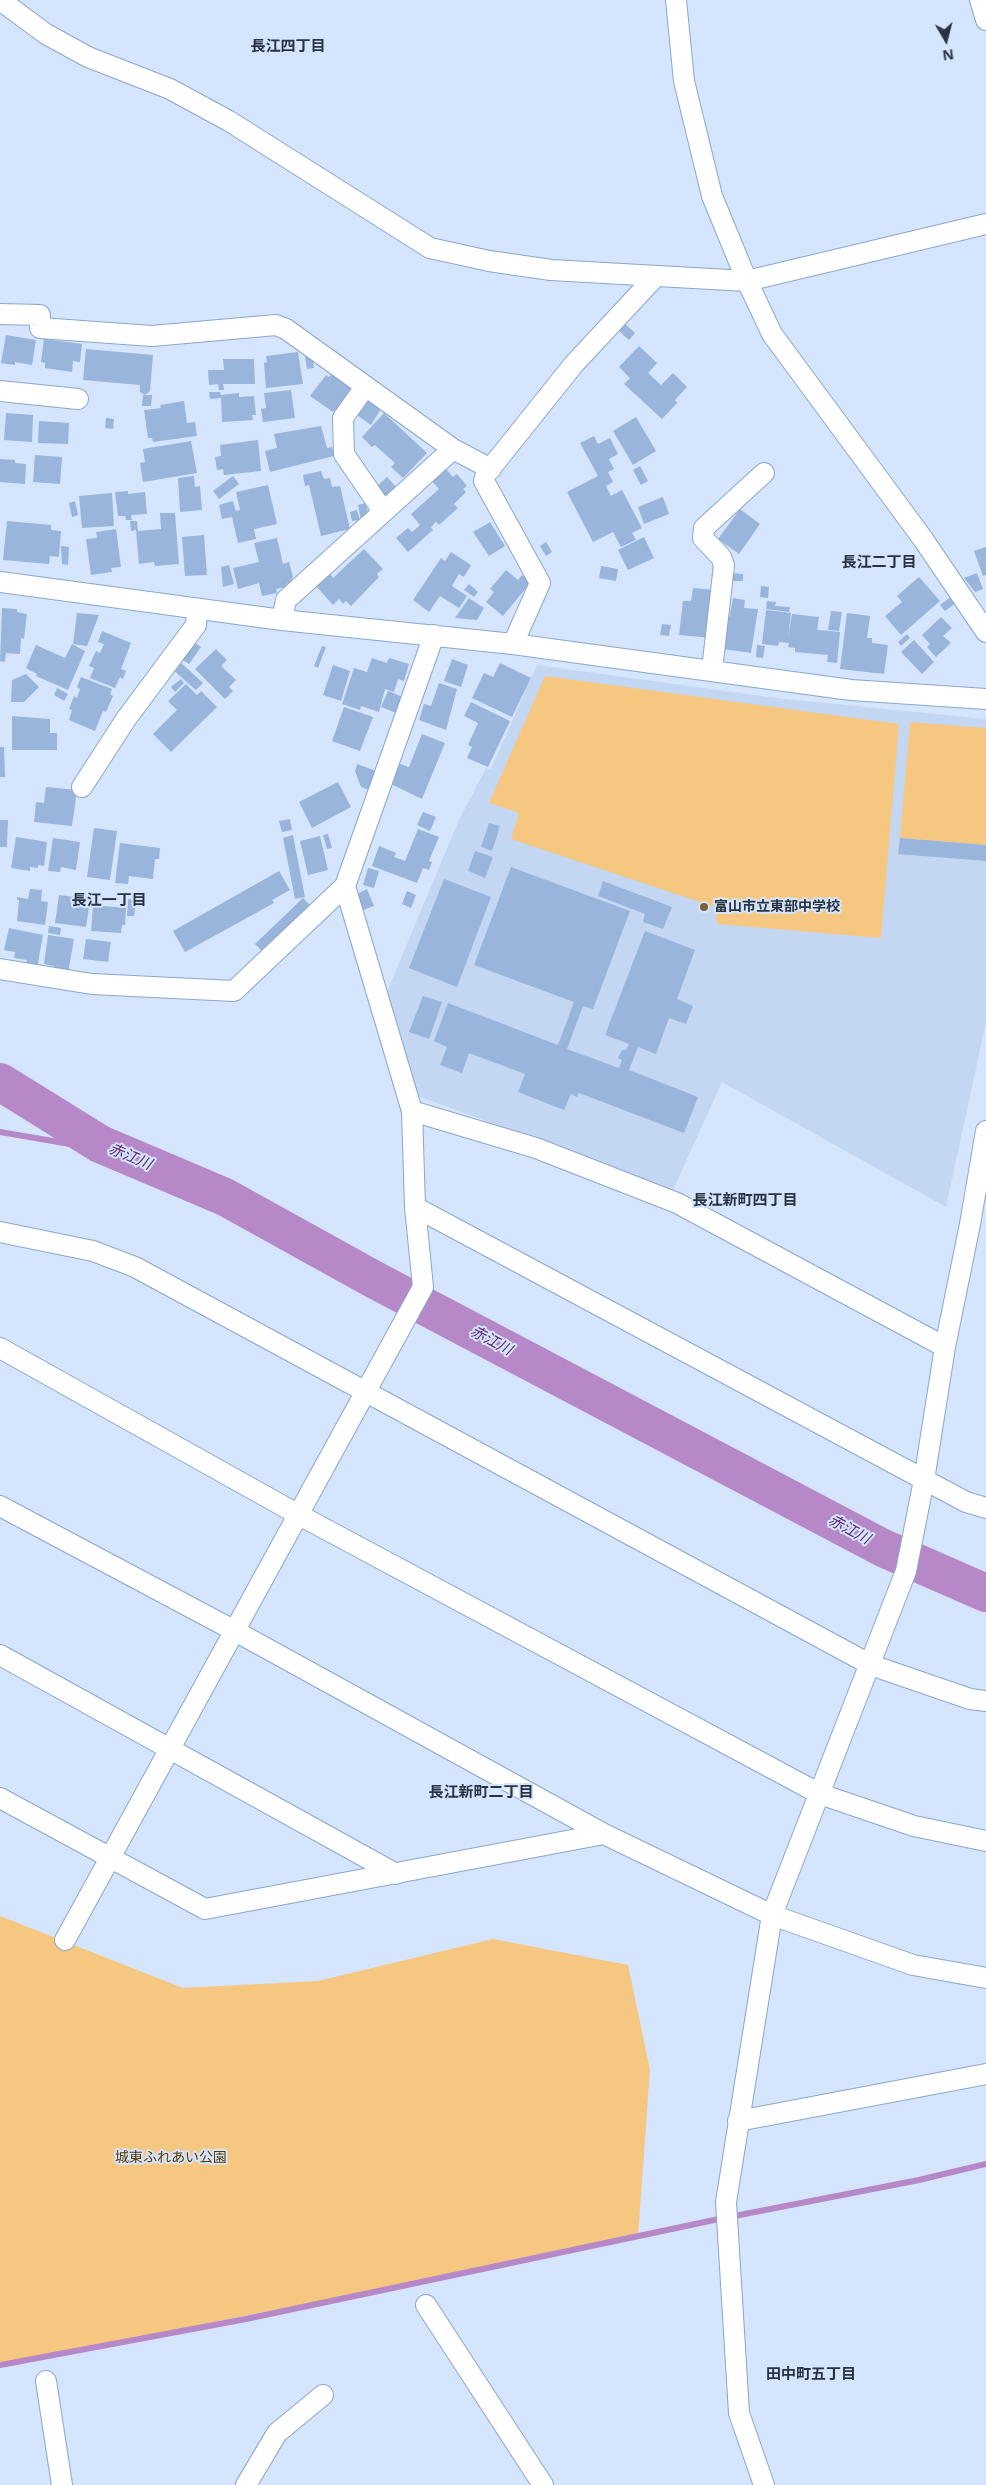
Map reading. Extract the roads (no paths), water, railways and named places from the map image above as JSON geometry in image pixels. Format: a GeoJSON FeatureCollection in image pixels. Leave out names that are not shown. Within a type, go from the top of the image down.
{"type":"FeatureCollection","features":[{"type":"Feature","properties":{"kind":"street"},"geometry":{"type":"LineString","coordinates":[[0,0],[46,34],[88,57],[170,89],[229,121],[430,248],[489,261],[551,270],[747,280],[986,224]]}},
{"type":"Feature","properties":{"kind":"street"},"geometry":{"type":"LineString","coordinates":[[676,0],[684,81],[712,196],[772,334],[924,539],[986,632]]}},
{"type":"Feature","properties":{"kind":"street"},"geometry":{"type":"LineString","coordinates":[[980,0],[986,20]]}},
{"type":"Feature","properties":{"kind":"street"},"geometry":{"type":"LineString","coordinates":[[513,644],[540,583],[484,481],[491,469],[574,364],[656,276]]}},
{"type":"Feature","properties":{"kind":"street"},"geometry":{"type":"LineString","coordinates":[[0,314],[40,315],[40,328],[152,336],[276,325],[286,329],[453,449],[491,469]]}},
{"type":"Feature","properties":{"kind":"street"},"geometry":{"type":"LineString","coordinates":[[365,387],[343,418],[344,454],[384,511]]}},
{"type":"Feature","properties":{"kind":"street"},"geometry":{"type":"LineString","coordinates":[[0,392],[78,398]]}},
{"type":"Feature","properties":{"kind":"street"},"geometry":{"type":"LineString","coordinates":[[282,620],[286,600],[453,449]]}},
{"type":"Feature","properties":{"kind":"street"},"geometry":{"type":"LineString","coordinates":[[712,670],[724,565],[721,557],[703,538],[704,528],[764,473]]}},
{"type":"Feature","properties":{"kind":"street"},"geometry":{"type":"LineString","coordinates":[[0,582],[282,620],[513,644],[852,690],[986,699]]}},
{"type":"Feature","properties":{"kind":"street"},"geometry":{"type":"LineString","coordinates":[[82,787],[126,719],[196,625],[197,609]]}},
{"type":"Feature","properties":{"kind":"street"},"geometry":{"type":"LineString","coordinates":[[0,969],[92,984],[234,991],[345,886],[434,635]]}},
{"type":"Feature","properties":{"kind":"street"},"geometry":{"type":"LineString","coordinates":[[65,1940],[423,1287],[415,1207],[412,1110],[345,886]]}},
{"type":"Feature","properties":{"kind":"street"},"geometry":{"type":"LineString","coordinates":[[412,1110],[536,1148],[677,1203],[945,1347]]}},
{"type":"Feature","properties":{"kind":"street"},"geometry":{"type":"LineString","coordinates":[[764,2485],[739,2413],[726,2202],[738,2121],[772,1915],[906,1571],[924,1480],[945,1347],[978,1226],[986,1131]]}},
{"type":"Feature","properties":{"kind":"street"},"geometry":{"type":"LineString","coordinates":[[415,1207],[924,1480],[966,1502],[986,1508]]}},
{"type":"Feature","properties":{"kind":"street"},"geometry":{"type":"LineString","coordinates":[[0,1232],[93,1251],[135,1267],[870,1665],[970,1699],[986,1701]]}},
{"type":"Feature","properties":{"kind":"street"},"geometry":{"type":"LineString","coordinates":[[0,1348],[299,1515],[820,1794],[914,1826],[986,1841]]}},
{"type":"Feature","properties":{"kind":"street"},"geometry":{"type":"LineString","coordinates":[[0,1506],[235,1631],[604,1834],[772,1915],[913,1965],[986,1978]]}},
{"type":"Feature","properties":{"kind":"street"},"geometry":{"type":"LineString","coordinates":[[0,1655],[396,1874]]}},
{"type":"Feature","properties":{"kind":"street"},"geometry":{"type":"LineString","coordinates":[[0,1798],[111,1856],[205,1909],[604,1834]]}},
{"type":"Feature","properties":{"kind":"street"},"geometry":{"type":"LineString","coordinates":[[738,2121],[986,2074]]}},
{"type":"Feature","properties":{"kind":"street"},"geometry":{"type":"LineString","coordinates":[[426,2304],[543,2485]]}},
{"type":"Feature","properties":{"kind":"street"},"geometry":{"type":"LineString","coordinates":[[46,2381],[62,2485]]}},
{"type":"Feature","properties":{"kind":"street"},"geometry":{"type":"LineString","coordinates":[[246,2485],[277,2434],[323,2395]]}},
{"type":"Feature","properties":{"kind":"waterway","name":"赤江川"},"geometry":{"type":"LineString","coordinates":[[0,1082],[100,1144],[225,1197],[373,1279],[883,1548],[986,1593]]}},
{"type":"Feature","properties":{"kind":"waterway"},"geometry":{"type":"LineString","coordinates":[[0,1132],[76,1145],[100,1144]]}},
{"type":"Feature","properties":{"kind":"waterway"},"geometry":{"type":"LineString","coordinates":[[0,2365],[246,2319],[719,2219],[919,2180],[986,2164]]}},
{"type":"Feature","properties":{"kind":"place","name":"富山市立東部中学校"},"geometry":{"type":"Point","coordinates":[704,907]}},
{"type":"Feature","properties":{"kind":"district","name":"長江四丁目"},"geometry":{"type":"Point","coordinates":[288,47]}},
{"type":"Feature","properties":{"kind":"district","name":"長江二丁目"},"geometry":{"type":"Point","coordinates":[879,563]}},
{"type":"Feature","properties":{"kind":"district","name":"長江一丁目"},"geometry":{"type":"Point","coordinates":[109,901]}},
{"type":"Feature","properties":{"kind":"district","name":"長江新町四丁目"},"geometry":{"type":"Point","coordinates":[745,1201]}},
{"type":"Feature","properties":{"kind":"district","name":"長江新町二丁目"},"geometry":{"type":"Point","coordinates":[481,1793]}},
{"type":"Feature","properties":{"kind":"district","name":"田中町五丁目"},"geometry":{"type":"Point","coordinates":[811,2375]}},
{"type":"Feature","properties":{"kind":"park label","name":"城東ふれあい公園"},"geometry":{"type":"Point","coordinates":[171,2158]}}]}
